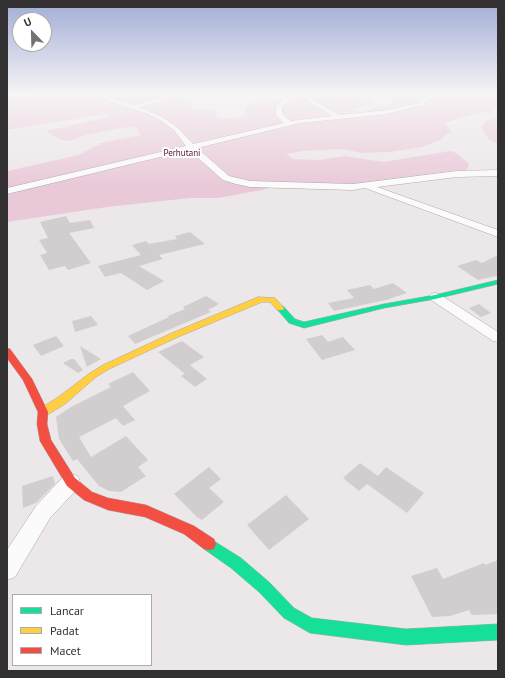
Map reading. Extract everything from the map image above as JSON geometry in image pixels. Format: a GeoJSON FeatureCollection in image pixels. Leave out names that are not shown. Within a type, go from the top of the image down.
{"type":"FeatureCollection","features":[{"type":"Feature","properties":{"kind":"street"},"geometry":{"type":"LineString","coordinates":[[172,126],[191,147],[226,178],[239,182],[312,187],[365,186],[457,174],[498,173]]}},
{"type":"Feature","properties":{"kind":"street"},"geometry":{"type":"LineString","coordinates":[[7,191],[278,126]]}},
{"type":"Feature","properties":{"kind":"street"},"geometry":{"type":"LineString","coordinates":[[365,186],[498,234]]}},
{"type":"Feature","properties":{"kind":"street"},"geometry":{"type":"LineString","coordinates":[[43,412],[61,401],[93,375],[106,367],[168,338],[261,299],[272,300],[292,321],[304,325],[384,306],[435,297],[498,282]]}},
{"type":"Feature","properties":{"kind":"street"},"geometry":{"type":"LineString","coordinates":[[435,297],[498,338]]}},
{"type":"Feature","properties":{"kind":"street"},"geometry":{"type":"LineString","coordinates":[[7,351],[27,379],[43,412],[42,424],[46,441],[71,482],[88,496],[108,504],[146,512],[189,530],[236,563],[264,586],[289,613],[310,625],[406,637],[498,632]]}},
{"type":"Feature","properties":{"kind":"street"},"geometry":{"type":"LineString","coordinates":[[7,570],[44,512],[71,482]]}},
{"type":"Feature","properties":{"kind":"green space","name":"Perhutani"},"geometry":{"type":"Polygon","coordinates":[[[7,126],[34,126],[7,130],[7,126]]]}},
{"type":"Feature","properties":{"kind":"green space","name":"Perhutani"},"geometry":{"type":"Polygon","coordinates":[[[70,126],[447,126],[451,131],[440,140],[422,147],[388,152],[362,153],[342,149],[302,151],[286,154],[293,159],[319,160],[346,156],[383,162],[451,151],[456,153],[469,164],[467,170],[357,184],[285,183],[262,190],[218,198],[190,198],[107,207],[7,222],[7,171],[79,155],[104,142],[141,135],[136,127],[121,128],[86,135],[68,141],[59,139],[46,131],[70,126]]]}},
{"type":"Feature","properties":{"kind":"green space"},"geometry":{"type":"Polygon","coordinates":[[[482,126],[498,126],[498,143],[493,142],[486,136],[481,127],[482,126]]]}},
{"type":"Feature","properties":{"kind":"building"},"geometry":{"type":"Polygon","coordinates":[[[66,216],[70,223],[90,220],[94,228],[69,233],[91,263],[68,270],[65,266],[49,270],[40,255],[47,253],[39,240],[48,238],[40,222],[66,216]]]}},
{"type":"Feature","properties":{"kind":"building"},"geometry":{"type":"Polygon","coordinates":[[[190,232],[205,244],[159,255],[163,259],[139,266],[164,281],[147,290],[121,273],[105,277],[98,266],[141,255],[132,245],[146,241],[149,244],[177,239],[175,236],[190,232]]]}},
{"type":"Feature","properties":{"kind":"building"},"geometry":{"type":"Polygon","coordinates":[[[498,255],[498,275],[496,276],[478,280],[457,266],[476,260],[482,263],[498,255]]]}},
{"type":"Feature","properties":{"kind":"building"},"geometry":{"type":"Polygon","coordinates":[[[393,283],[407,293],[386,300],[334,311],[328,303],[354,298],[347,290],[370,285],[374,289],[393,283]]]}},
{"type":"Feature","properties":{"kind":"building"},"geometry":{"type":"Polygon","coordinates":[[[206,296],[219,304],[208,310],[211,312],[135,344],[128,336],[185,309],[183,307],[206,296]]]}},
{"type":"Feature","properties":{"kind":"building"},"geometry":{"type":"Polygon","coordinates":[[[479,304],[491,313],[481,317],[469,308],[479,304]]]}},
{"type":"Feature","properties":{"kind":"building"},"geometry":{"type":"Polygon","coordinates":[[[91,316],[98,325],[75,332],[72,321],[91,316]]]}},
{"type":"Feature","properties":{"kind":"building"},"geometry":{"type":"Polygon","coordinates":[[[322,335],[328,342],[343,337],[355,350],[322,360],[306,339],[322,335]]]}},
{"type":"Feature","properties":{"kind":"building"},"geometry":{"type":"Polygon","coordinates":[[[56,336],[64,346],[41,356],[33,345],[56,336]]]}},
{"type":"Feature","properties":{"kind":"building"},"geometry":{"type":"Polygon","coordinates":[[[182,341],[204,357],[190,365],[207,379],[195,387],[181,376],[185,374],[158,352],[182,341]]]}},
{"type":"Feature","properties":{"kind":"building"},"geometry":{"type":"Polygon","coordinates":[[[80,346],[101,359],[87,367],[80,346]]]}},
{"type":"Feature","properties":{"kind":"building"},"geometry":{"type":"Polygon","coordinates":[[[74,359],[83,370],[78,373],[63,363],[74,359]]]}},
{"type":"Feature","properties":{"kind":"building"},"geometry":{"type":"Polygon","coordinates":[[[133,372],[150,391],[123,406],[135,420],[123,426],[116,418],[79,437],[91,457],[126,436],[148,460],[138,467],[146,476],[121,492],[109,491],[99,486],[77,459],[73,461],[59,439],[56,417],[71,407],[111,387],[108,384],[133,372]]]}},
{"type":"Feature","properties":{"kind":"building"},"geometry":{"type":"Polygon","coordinates":[[[360,463],[378,476],[386,467],[424,493],[407,513],[367,484],[359,491],[343,478],[360,463]]]}},
{"type":"Feature","properties":{"kind":"building"},"geometry":{"type":"Polygon","coordinates":[[[209,467],[221,479],[209,488],[224,502],[202,520],[197,517],[174,494],[209,467]]]}},
{"type":"Feature","properties":{"kind":"building"},"geometry":{"type":"Polygon","coordinates":[[[53,476],[55,484],[36,503],[23,508],[22,486],[53,476]]]}},
{"type":"Feature","properties":{"kind":"building"},"geometry":{"type":"Polygon","coordinates":[[[286,495],[309,519],[269,550],[247,525],[286,495]]]}},
{"type":"Feature","properties":{"kind":"building"},"geometry":{"type":"Polygon","coordinates":[[[498,560],[498,614],[472,615],[469,610],[450,616],[432,617],[411,576],[437,568],[443,579],[484,563],[485,565],[498,560]]]}},
{"type":"Feature","properties":{"kind":"traffic: fast"},"geometry":{"type":"LineString","coordinates":[[280,308],[292,321],[304,325],[384,306],[435,297],[498,282]]}},
{"type":"Feature","properties":{"kind":"traffic: fast"},"geometry":{"type":"LineString","coordinates":[[209,544],[236,563],[264,587],[289,613],[310,625],[406,637],[498,632]]}},
{"type":"Feature","properties":{"kind":"traffic: slow"},"geometry":{"type":"LineString","coordinates":[[43,412],[61,401],[93,375],[106,367],[175,335],[261,299],[272,300],[280,308]]}},
{"type":"Feature","properties":{"kind":"traffic: jam"},"geometry":{"type":"LineString","coordinates":[[7,351],[27,379],[43,412],[42,424],[46,441],[71,482],[88,496],[108,504],[146,511],[189,530],[209,544]]}}]}
